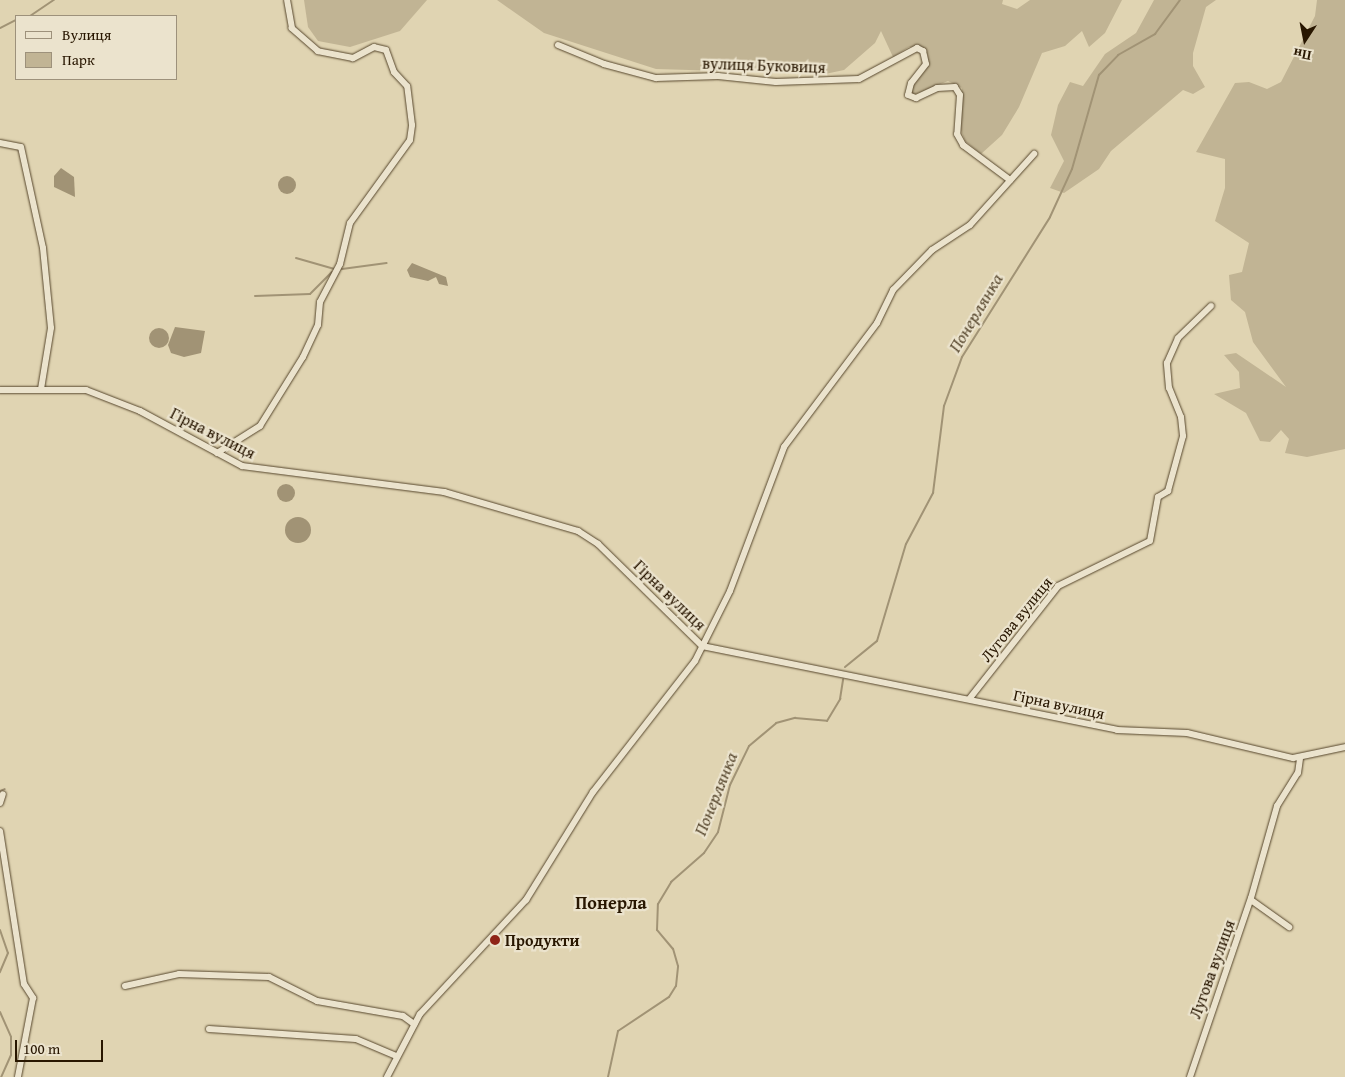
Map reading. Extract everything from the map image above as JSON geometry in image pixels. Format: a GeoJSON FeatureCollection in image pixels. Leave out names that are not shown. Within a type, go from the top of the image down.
{"type":"FeatureCollection","features":[{"type":"Feature","properties":{"kind":"street"},"geometry":{"type":"LineString","coordinates":[[217,452],[260,426],[303,357],[318,325],[320,302],[340,264],[350,223],[410,140],[412,125],[407,86],[394,72],[386,50],[374,47],[353,58],[318,51],[292,28],[287,0]]}},
{"type":"Feature","properties":{"kind":"street","name":"вулиця Буковиця"},"geometry":{"type":"LineString","coordinates":[[558,45],[648,77],[718,76],[776,82],[859,79],[917,48],[923,51],[926,64],[911,83],[908,95],[916,98],[937,88],[955,87],[960,95],[957,134],[963,145],[1010,180]]}},
{"type":"Feature","properties":{"kind":"street"},"geometry":{"type":"LineString","coordinates":[[0,143],[21,147],[43,248],[51,328],[41,389]]}},
{"type":"Feature","properties":{"kind":"street"},"geometry":{"type":"LineString","coordinates":[[386,1077],[414,1024],[526,900],[593,792],[702,646],[730,591],[784,447],[877,323],[892,290],[932,250],[970,225],[1034,154]]}},
{"type":"Feature","properties":{"kind":"street","name":"Лугова вулиця"},"geometry":{"type":"LineString","coordinates":[[970,698],[1058,586],[1150,541],[1158,497],[1168,491],[1184,436],[1166,375],[1169,356],[1187,326],[1211,306]]}},
{"type":"Feature","properties":{"kind":"street","name":"Гірна вулиця"},"geometry":{"type":"LineString","coordinates":[[0,390],[41,389],[98,393],[217,452],[263,472],[444,492],[578,531],[598,544],[702,646],[970,698],[1117,730],[1187,733],[1300,759],[1345,747]]}},
{"type":"Feature","properties":{"kind":"street","name":"Лугова вулиця"},"geometry":{"type":"LineString","coordinates":[[1190,1077],[1251,900],[1277,806],[1298,773],[1300,759]]}},
{"type":"Feature","properties":{"kind":"street"},"geometry":{"type":"LineString","coordinates":[[0,803],[3,794]]}},
{"type":"Feature","properties":{"kind":"street"},"geometry":{"type":"LineString","coordinates":[[0,831],[24,984],[33,998],[18,1077]]}},
{"type":"Feature","properties":{"kind":"street"},"geometry":{"type":"LineString","coordinates":[[1251,900],[1289,927]]}},
{"type":"Feature","properties":{"kind":"street"},"geometry":{"type":"LineString","coordinates":[[125,986],[179,974],[268,976],[317,1001],[403,1016],[414,1024]]}},
{"type":"Feature","properties":{"kind":"street"},"geometry":{"type":"LineString","coordinates":[[209,1029],[356,1039],[396,1056]]}},
{"type":"Feature","properties":{"kind":"green space"},"geometry":{"type":"Polygon","coordinates":[[[304,0],[427,0],[400,31],[350,47],[318,41],[308,27],[304,0]]]}},
{"type":"Feature","properties":{"kind":"green space"},"geometry":{"type":"Polygon","coordinates":[[[497,0],[1003,0],[1002,4],[1017,9],[1030,0],[1122,0],[1105,33],[1089,47],[1082,31],[1065,46],[1042,53],[1019,107],[1002,135],[981,154],[965,141],[959,125],[962,88],[948,81],[913,95],[910,90],[927,68],[928,55],[921,47],[909,47],[893,57],[881,31],[875,43],[844,70],[825,74],[656,69],[544,33],[497,0]]]}},
{"type":"Feature","properties":{"kind":"green space"},"geometry":{"type":"Polygon","coordinates":[[[1154,0],[1216,0],[1206,7],[1193,53],[1193,66],[1205,87],[1193,94],[1183,90],[1111,151],[1099,169],[1064,193],[1050,188],[1064,161],[1051,135],[1058,105],[1070,82],[1083,86],[1105,54],[1136,33],[1154,0]]]}},
{"type":"Feature","properties":{"kind":"green space"},"geometry":{"type":"Polygon","coordinates":[[[1317,0],[1345,0],[1345,449],[1307,457],[1285,453],[1289,439],[1281,430],[1270,442],[1260,441],[1246,413],[1214,394],[1240,388],[1239,372],[1224,355],[1236,353],[1286,387],[1253,342],[1245,312],[1231,300],[1229,275],[1242,272],[1249,243],[1215,221],[1225,188],[1225,159],[1196,152],[1235,83],[1249,82],[1267,89],[1281,82],[1315,16],[1317,0]]]}},
{"type":"Feature","properties":{"kind":"shaded area"},"geometry":{"type":"Polygon","coordinates":[[[61,168],[74,177],[75,197],[54,187],[54,176],[61,168]]]}},
{"type":"Feature","properties":{"kind":"shaded area"},"geometry":{"type":"Polygon","coordinates":[[[283,176],[291,176],[296,181],[294,192],[283,194],[278,189],[278,181],[283,176]]]}},
{"type":"Feature","properties":{"kind":"shaded area"},"geometry":{"type":"Polygon","coordinates":[[[412,263],[446,277],[448,286],[439,284],[436,277],[428,281],[410,277],[407,270],[412,263]]]}},
{"type":"Feature","properties":{"kind":"shaded area"},"geometry":{"type":"Polygon","coordinates":[[[175,327],[205,331],[201,353],[184,357],[171,353],[168,345],[175,327]]]}},
{"type":"Feature","properties":{"kind":"shaded area"},"geometry":{"type":"Polygon","coordinates":[[[159,328],[166,331],[169,338],[166,345],[159,348],[152,345],[149,338],[152,331],[159,328]]]}},
{"type":"Feature","properties":{"kind":"shaded area"},"geometry":{"type":"Polygon","coordinates":[[[286,484],[292,487],[295,493],[292,499],[286,502],[280,499],[277,493],[280,487],[286,484]]]}},
{"type":"Feature","properties":{"kind":"shaded area"},"geometry":{"type":"Polygon","coordinates":[[[298,517],[307,521],[311,530],[307,539],[298,543],[289,539],[285,530],[289,521],[298,517]]]}},
{"type":"Feature","properties":{"kind":"waterway"},"geometry":{"type":"LineString","coordinates":[[32,15],[54,0]]}},
{"type":"Feature","properties":{"kind":"waterway","name":"Понерлянка"},"geometry":{"type":"LineString","coordinates":[[845,667],[877,641],[906,544],[933,493],[944,406],[962,357],[1050,217],[1072,169],[1099,75],[1118,55],[1155,34],[1180,0]]}},
{"type":"Feature","properties":{"kind":"waterway"},"geometry":{"type":"LineString","coordinates":[[0,28],[15,20]]}},
{"type":"Feature","properties":{"kind":"waterway"},"geometry":{"type":"LineString","coordinates":[[296,258],[334,269]]}},
{"type":"Feature","properties":{"kind":"waterway"},"geometry":{"type":"LineString","coordinates":[[342,269],[387,263]]}},
{"type":"Feature","properties":{"kind":"waterway"},"geometry":{"type":"LineString","coordinates":[[255,296],[310,294],[332,272]]}},
{"type":"Feature","properties":{"kind":"waterway","name":"Понерлянка"},"geometry":{"type":"LineString","coordinates":[[608,1077],[618,1031],[669,997],[676,986],[678,966],[673,949],[657,930],[658,904],[671,882],[704,853],[718,832],[730,785],[749,746],[776,723],[795,718],[827,721],[840,699],[843,679]]}},
{"type":"Feature","properties":{"kind":"waterway"},"geometry":{"type":"LineString","coordinates":[[0,791],[5,789]]}},
{"type":"Feature","properties":{"kind":"waterway"},"geometry":{"type":"LineString","coordinates":[[0,930],[8,953],[0,972]]}},
{"type":"Feature","properties":{"kind":"waterway"},"geometry":{"type":"LineString","coordinates":[[0,1012],[11,1037],[11,1055],[1,1077]]}},
{"type":"Feature","properties":{"kind":"place","name":"Продукти"},"geometry":{"type":"Point","coordinates":[495,940]}},
{"type":"Feature","properties":{"kind":"district","name":"Понерла"},"geometry":{"type":"Point","coordinates":[611,903]}}]}
